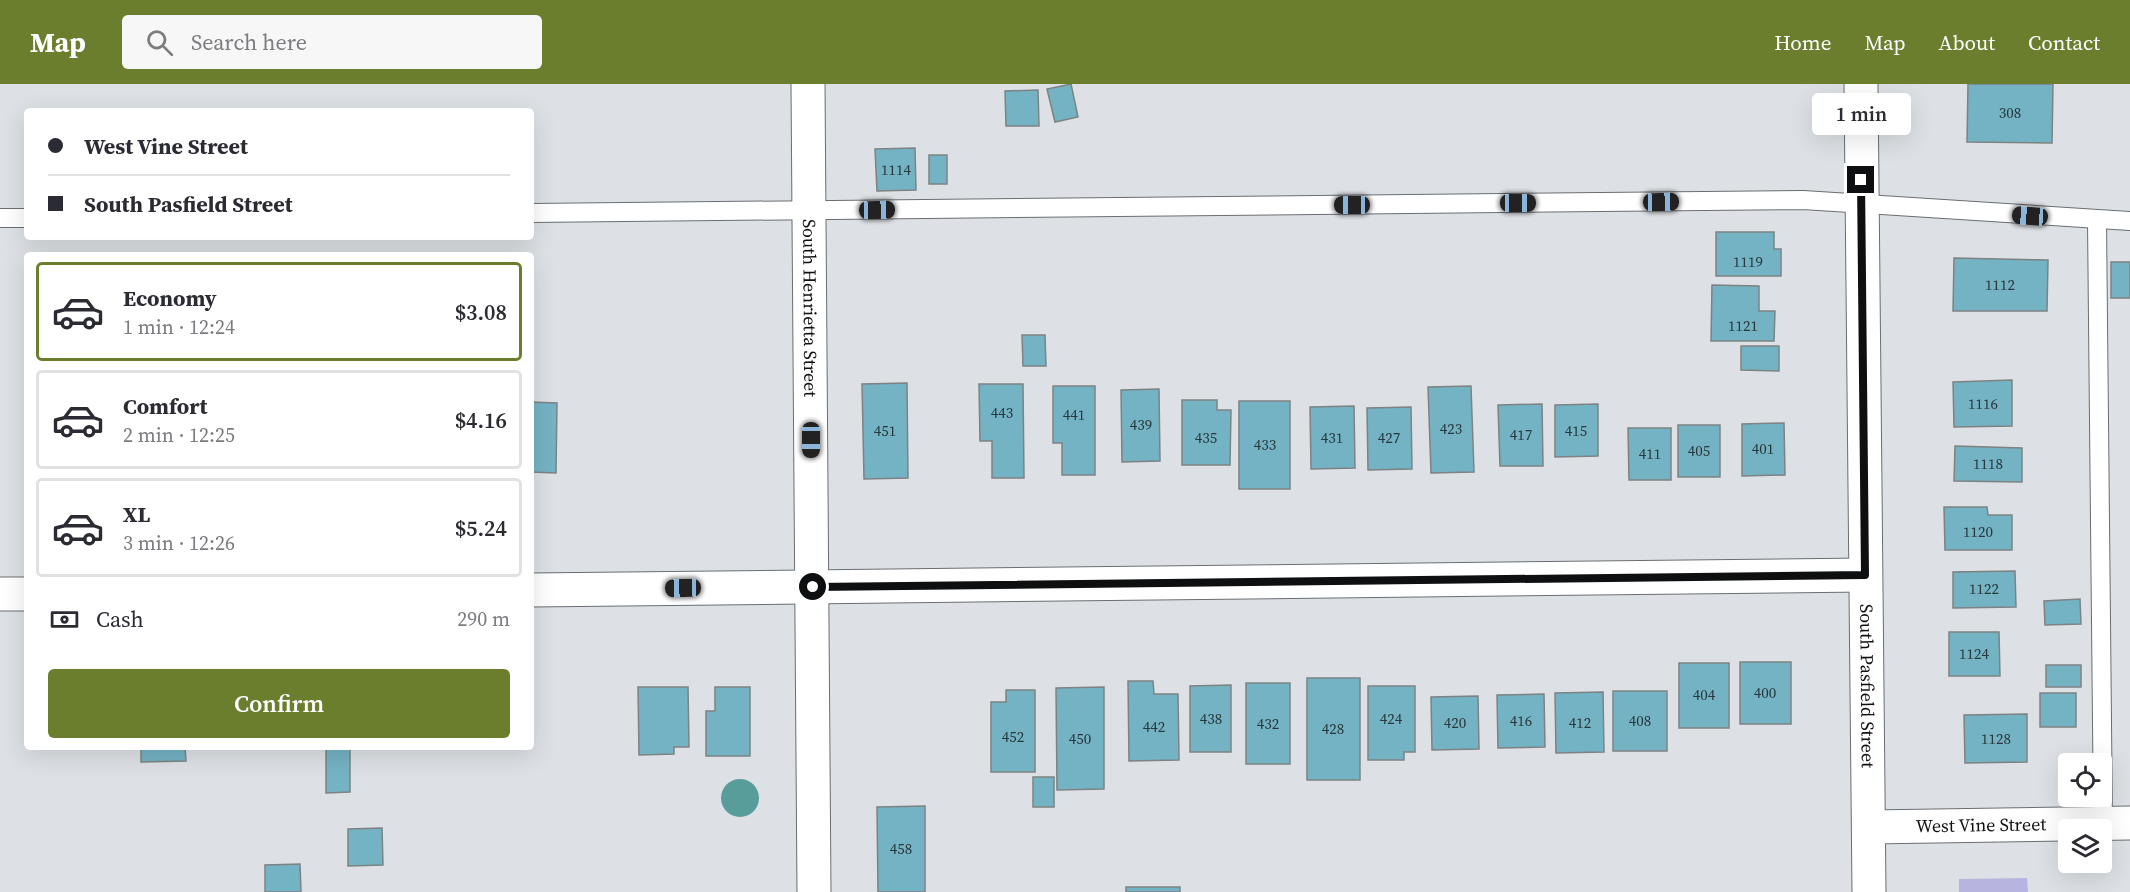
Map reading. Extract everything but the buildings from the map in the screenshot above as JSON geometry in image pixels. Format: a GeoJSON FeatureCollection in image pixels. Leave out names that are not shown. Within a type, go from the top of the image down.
{"type":"FeatureCollection","features":[{"type":"Feature","properties":{"kind":"street","name":"South Henrietta Street"},"geometry":{"type":"LineString","coordinates":[[808,84],[814,892]]}},
{"type":"Feature","properties":{"kind":"street","name":"South Pasfield Street"},"geometry":{"type":"LineString","coordinates":[[1861,84],[1869,892]]}},
{"type":"Feature","properties":{"kind":"street"},"geometry":{"type":"LineString","coordinates":[[534,590],[1865,575]]}},
{"type":"Feature","properties":{"kind":"street"},"geometry":{"type":"LineString","coordinates":[[0,594],[24,594]]}},
{"type":"Feature","properties":{"kind":"street","name":"West Vine Street"},"geometry":{"type":"LineString","coordinates":[[1869,827],[2117,823]]}},
{"type":"Feature","properties":{"kind":"lane"},"geometry":{"type":"LineString","coordinates":[[534,213],[1779,201],[2130,221]]}},
{"type":"Feature","properties":{"kind":"lane"},"geometry":{"type":"LineString","coordinates":[[0,218],[24,218]]}},
{"type":"Feature","properties":{"kind":"lane"},"geometry":{"type":"LineString","coordinates":[[2097,220],[2117,823]]}},
{"type":"Feature","properties":{"kind":"shaded area"},"geometry":{"type":"Polygon","coordinates":[[[740,779],[753,785],[759,798],[753,811],[740,817],[727,811],[721,798],[727,785],[740,779]]]}},
{"type":"Feature","properties":{"kind":"shaded area"},"geometry":{"type":"Polygon","coordinates":[[[2027,878],[2028,892],[1959,892],[1959,879],[2027,878]]]}},
{"type":"Feature","properties":{"kind":"route"},"geometry":{"type":"LineString","coordinates":[[813,587],[1865,575],[1861,180]]}}]}
